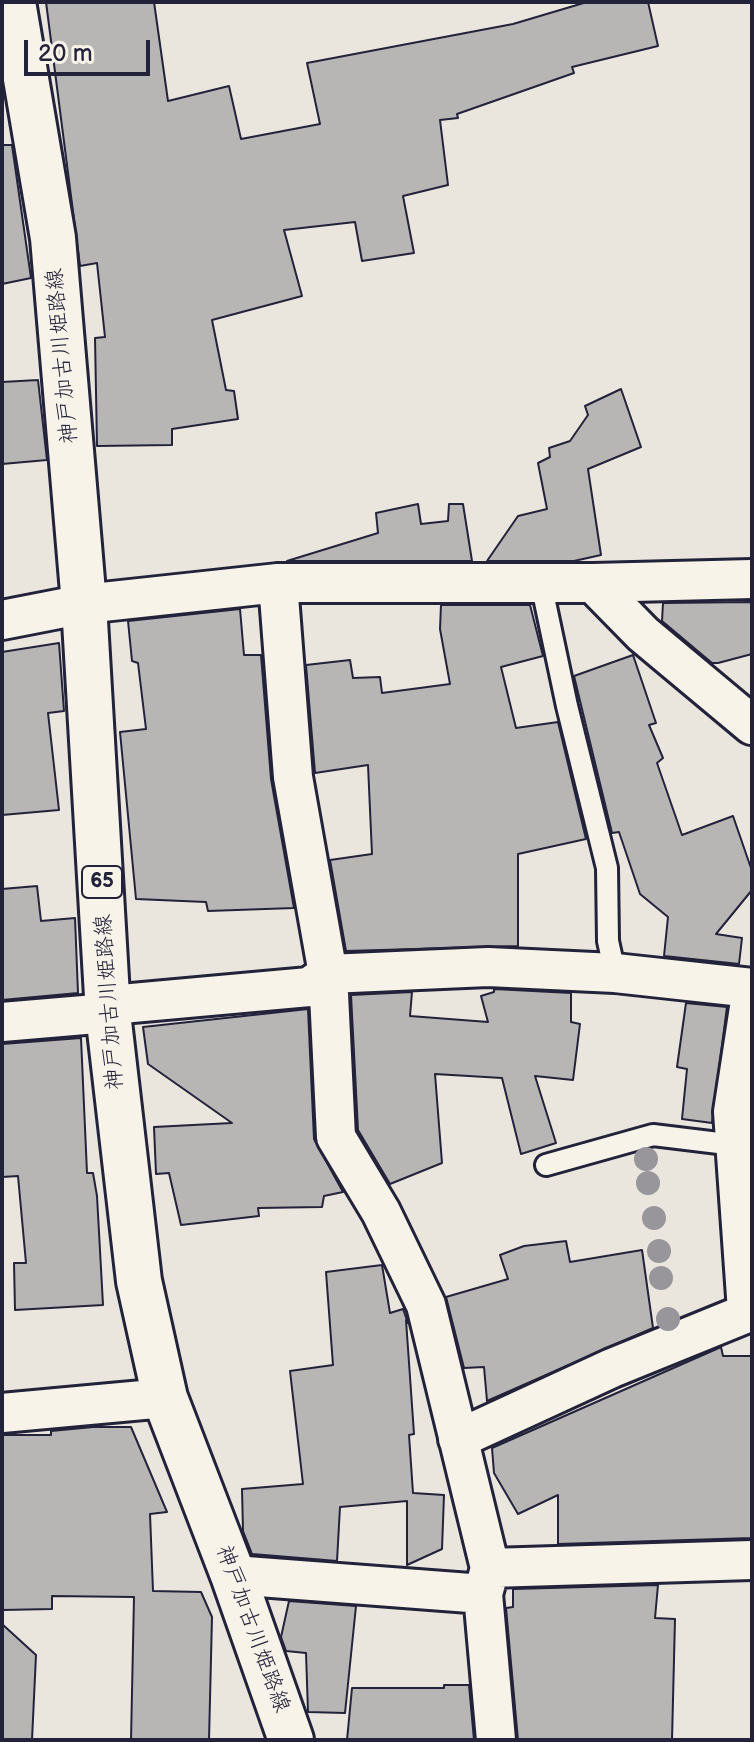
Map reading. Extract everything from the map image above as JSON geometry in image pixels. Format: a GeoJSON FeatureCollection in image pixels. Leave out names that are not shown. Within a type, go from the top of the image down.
{"type":"FeatureCollection","features":[{"type":"Feature","properties":{"kind":"main road","name":"神戸加古川姫路線"},"geometry":{"type":"LineString","coordinates":[[13,2],[53,238],[84,604],[109,1009],[139,1281],[165,1398],[233,1575],[291,1740]]}},
{"type":"Feature","properties":{"kind":"street"},"geometry":{"type":"LineString","coordinates":[[2,620],[84,604],[278,583],[593,583],[752,579]]}},
{"type":"Feature","properties":{"kind":"street"},"geometry":{"type":"LineString","coordinates":[[278,583],[297,810],[328,974],[336,1137],[381,1212],[426,1305],[458,1439],[486,1581],[496,1740]]}},
{"type":"Feature","properties":{"kind":"street"},"geometry":{"type":"LineString","coordinates":[[593,583],[643,634],[752,725]]}},
{"type":"Feature","properties":{"kind":"street"},"geometry":{"type":"LineString","coordinates":[[2,1022],[309,987],[328,974],[488,967],[615,973],[752,988],[733,1112],[749,1311],[458,1439]]}},
{"type":"Feature","properties":{"kind":"street"},"geometry":{"type":"LineString","coordinates":[[2,1413],[165,1398]]}},
{"type":"Feature","properties":{"kind":"street"},"geometry":{"type":"LineString","coordinates":[[233,1575],[486,1581],[752,1560]]}},
{"type":"Feature","properties":{"kind":"lane"},"geometry":{"type":"LineString","coordinates":[[541,583],[567,706],[607,868],[608,941],[615,973]]}},
{"type":"Feature","properties":{"kind":"lane"},"geometry":{"type":"LineString","coordinates":[[546,1165],[653,1135],[735,1145]]}},
{"type":"Feature","properties":{"kind":"building"},"geometry":{"type":"Polygon","coordinates":[[[46,2],[154,2],[168,101],[229,86],[241,139],[320,124],[307,63],[513,24],[587,2],[648,2],[658,46],[572,67],[574,73],[457,114],[458,118],[440,120],[448,185],[403,196],[414,253],[362,261],[355,222],[284,230],[302,296],[212,320],[226,390],[234,391],[238,419],[172,429],[172,445],[97,446],[95,338],[105,337],[97,263],[80,266],[46,2]]]}},
{"type":"Feature","properties":{"kind":"building"},"geometry":{"type":"Polygon","coordinates":[[[2,145],[12,145],[31,278],[2,284],[2,145]]]}},
{"type":"Feature","properties":{"kind":"building"},"geometry":{"type":"Polygon","coordinates":[[[38,380],[47,460],[2,464],[2,382],[38,380]]]}},
{"type":"Feature","properties":{"kind":"building"},"geometry":{"type":"Polygon","coordinates":[[[621,389],[641,447],[588,469],[601,555],[574,561],[487,561],[518,516],[547,509],[538,463],[550,457],[549,448],[570,441],[588,415],[585,406],[621,389]]]}},
{"type":"Feature","properties":{"kind":"building"},"geometry":{"type":"Polygon","coordinates":[[[418,504],[421,524],[448,521],[449,504],[463,504],[472,561],[287,561],[378,533],[376,513],[418,504]]]}},
{"type":"Feature","properties":{"kind":"building"},"geometry":{"type":"Polygon","coordinates":[[[752,602],[752,654],[718,663],[712,663],[662,621],[663,603],[752,602]]]}},
{"type":"Feature","properties":{"kind":"building"},"geometry":{"type":"Polygon","coordinates":[[[441,605],[530,605],[543,656],[501,667],[516,728],[558,722],[586,839],[518,854],[518,946],[346,951],[330,860],[372,854],[368,765],[315,773],[306,665],[350,660],[353,678],[380,677],[382,693],[450,684],[440,629],[441,605]]]}},
{"type":"Feature","properties":{"kind":"building"},"geometry":{"type":"Polygon","coordinates":[[[240,609],[244,655],[261,655],[271,779],[294,908],[208,911],[206,902],[136,899],[120,732],[146,729],[138,663],[132,661],[128,621],[240,609]]]}},
{"type":"Feature","properties":{"kind":"building"},"geometry":{"type":"Polygon","coordinates":[[[59,643],[64,711],[48,713],[59,810],[2,815],[2,652],[59,643]]]}},
{"type":"Feature","properties":{"kind":"building"},"geometry":{"type":"Polygon","coordinates":[[[633,655],[656,723],[649,725],[663,758],[657,763],[682,835],[733,816],[752,871],[752,890],[716,934],[742,938],[739,964],[664,956],[668,917],[640,894],[619,832],[612,833],[574,676],[633,655]]]}},
{"type":"Feature","properties":{"kind":"building"},"geometry":{"type":"Polygon","coordinates":[[[37,886],[41,921],[75,918],[78,993],[2,1000],[2,889],[37,886]]]}},
{"type":"Feature","properties":{"kind":"building"},"geometry":{"type":"Polygon","coordinates":[[[494,989],[571,993],[571,1022],[580,1024],[573,1080],[535,1076],[556,1143],[521,1154],[502,1078],[435,1074],[442,1163],[390,1184],[358,1130],[351,995],[412,992],[410,1016],[488,1022],[481,996],[494,992],[494,989]]]}},
{"type":"Feature","properties":{"kind":"building"},"geometry":{"type":"Polygon","coordinates":[[[686,1003],[727,1007],[712,1123],[682,1119],[687,1069],[677,1067],[686,1003]]]}},
{"type":"Feature","properties":{"kind":"building"},"geometry":{"type":"Polygon","coordinates":[[[308,1009],[314,1139],[343,1192],[324,1196],[322,1207],[258,1208],[259,1216],[181,1225],[169,1173],[156,1174],[154,1127],[232,1123],[148,1064],[143,1027],[308,1009]]]}},
{"type":"Feature","properties":{"kind":"building"},"geometry":{"type":"Polygon","coordinates":[[[81,1038],[87,1173],[93,1173],[97,1196],[103,1305],[15,1310],[14,1263],[26,1263],[18,1176],[2,1177],[2,1044],[81,1038]]]}},
{"type":"Feature","properties":{"kind":"building"},"geometry":{"type":"Polygon","coordinates":[[[566,1241],[570,1262],[642,1250],[653,1328],[487,1401],[484,1367],[464,1368],[446,1297],[508,1279],[500,1255],[524,1246],[566,1241]]]}},
{"type":"Feature","properties":{"kind":"building"},"geometry":{"type":"Polygon","coordinates":[[[382,1265],[390,1313],[403,1309],[408,1323],[406,1320],[414,1434],[409,1435],[413,1493],[444,1495],[442,1549],[407,1565],[407,1501],[340,1507],[337,1561],[252,1554],[243,1531],[242,1489],[303,1484],[290,1371],[333,1365],[326,1272],[382,1265]]]}},
{"type":"Feature","properties":{"kind":"building"},"geometry":{"type":"Polygon","coordinates":[[[721,1347],[723,1356],[752,1356],[752,1538],[558,1544],[558,1495],[518,1514],[494,1473],[492,1448],[721,1347]]]}},
{"type":"Feature","properties":{"kind":"building"},"geometry":{"type":"Polygon","coordinates":[[[131,1427],[167,1512],[150,1514],[153,1591],[201,1592],[212,1617],[209,1740],[131,1740],[134,1597],[52,1596],[52,1609],[2,1610],[2,1435],[51,1435],[51,1431],[131,1427]]]}},
{"type":"Feature","properties":{"kind":"building"},"geometry":{"type":"Polygon","coordinates":[[[658,1585],[655,1618],[675,1619],[672,1740],[518,1740],[506,1608],[513,1607],[513,1589],[658,1585]]]}},
{"type":"Feature","properties":{"kind":"building"},"geometry":{"type":"Polygon","coordinates":[[[289,1601],[356,1606],[345,1713],[308,1712],[306,1653],[286,1651],[281,1637],[289,1601]]]}},
{"type":"Feature","properties":{"kind":"building"},"geometry":{"type":"Polygon","coordinates":[[[2,1624],[36,1655],[32,1740],[2,1740],[2,1624]]]}},
{"type":"Feature","properties":{"kind":"building"},"geometry":{"type":"Polygon","coordinates":[[[444,1685],[469,1685],[474,1740],[347,1740],[352,1688],[444,1688],[444,1685]]]}}]}
